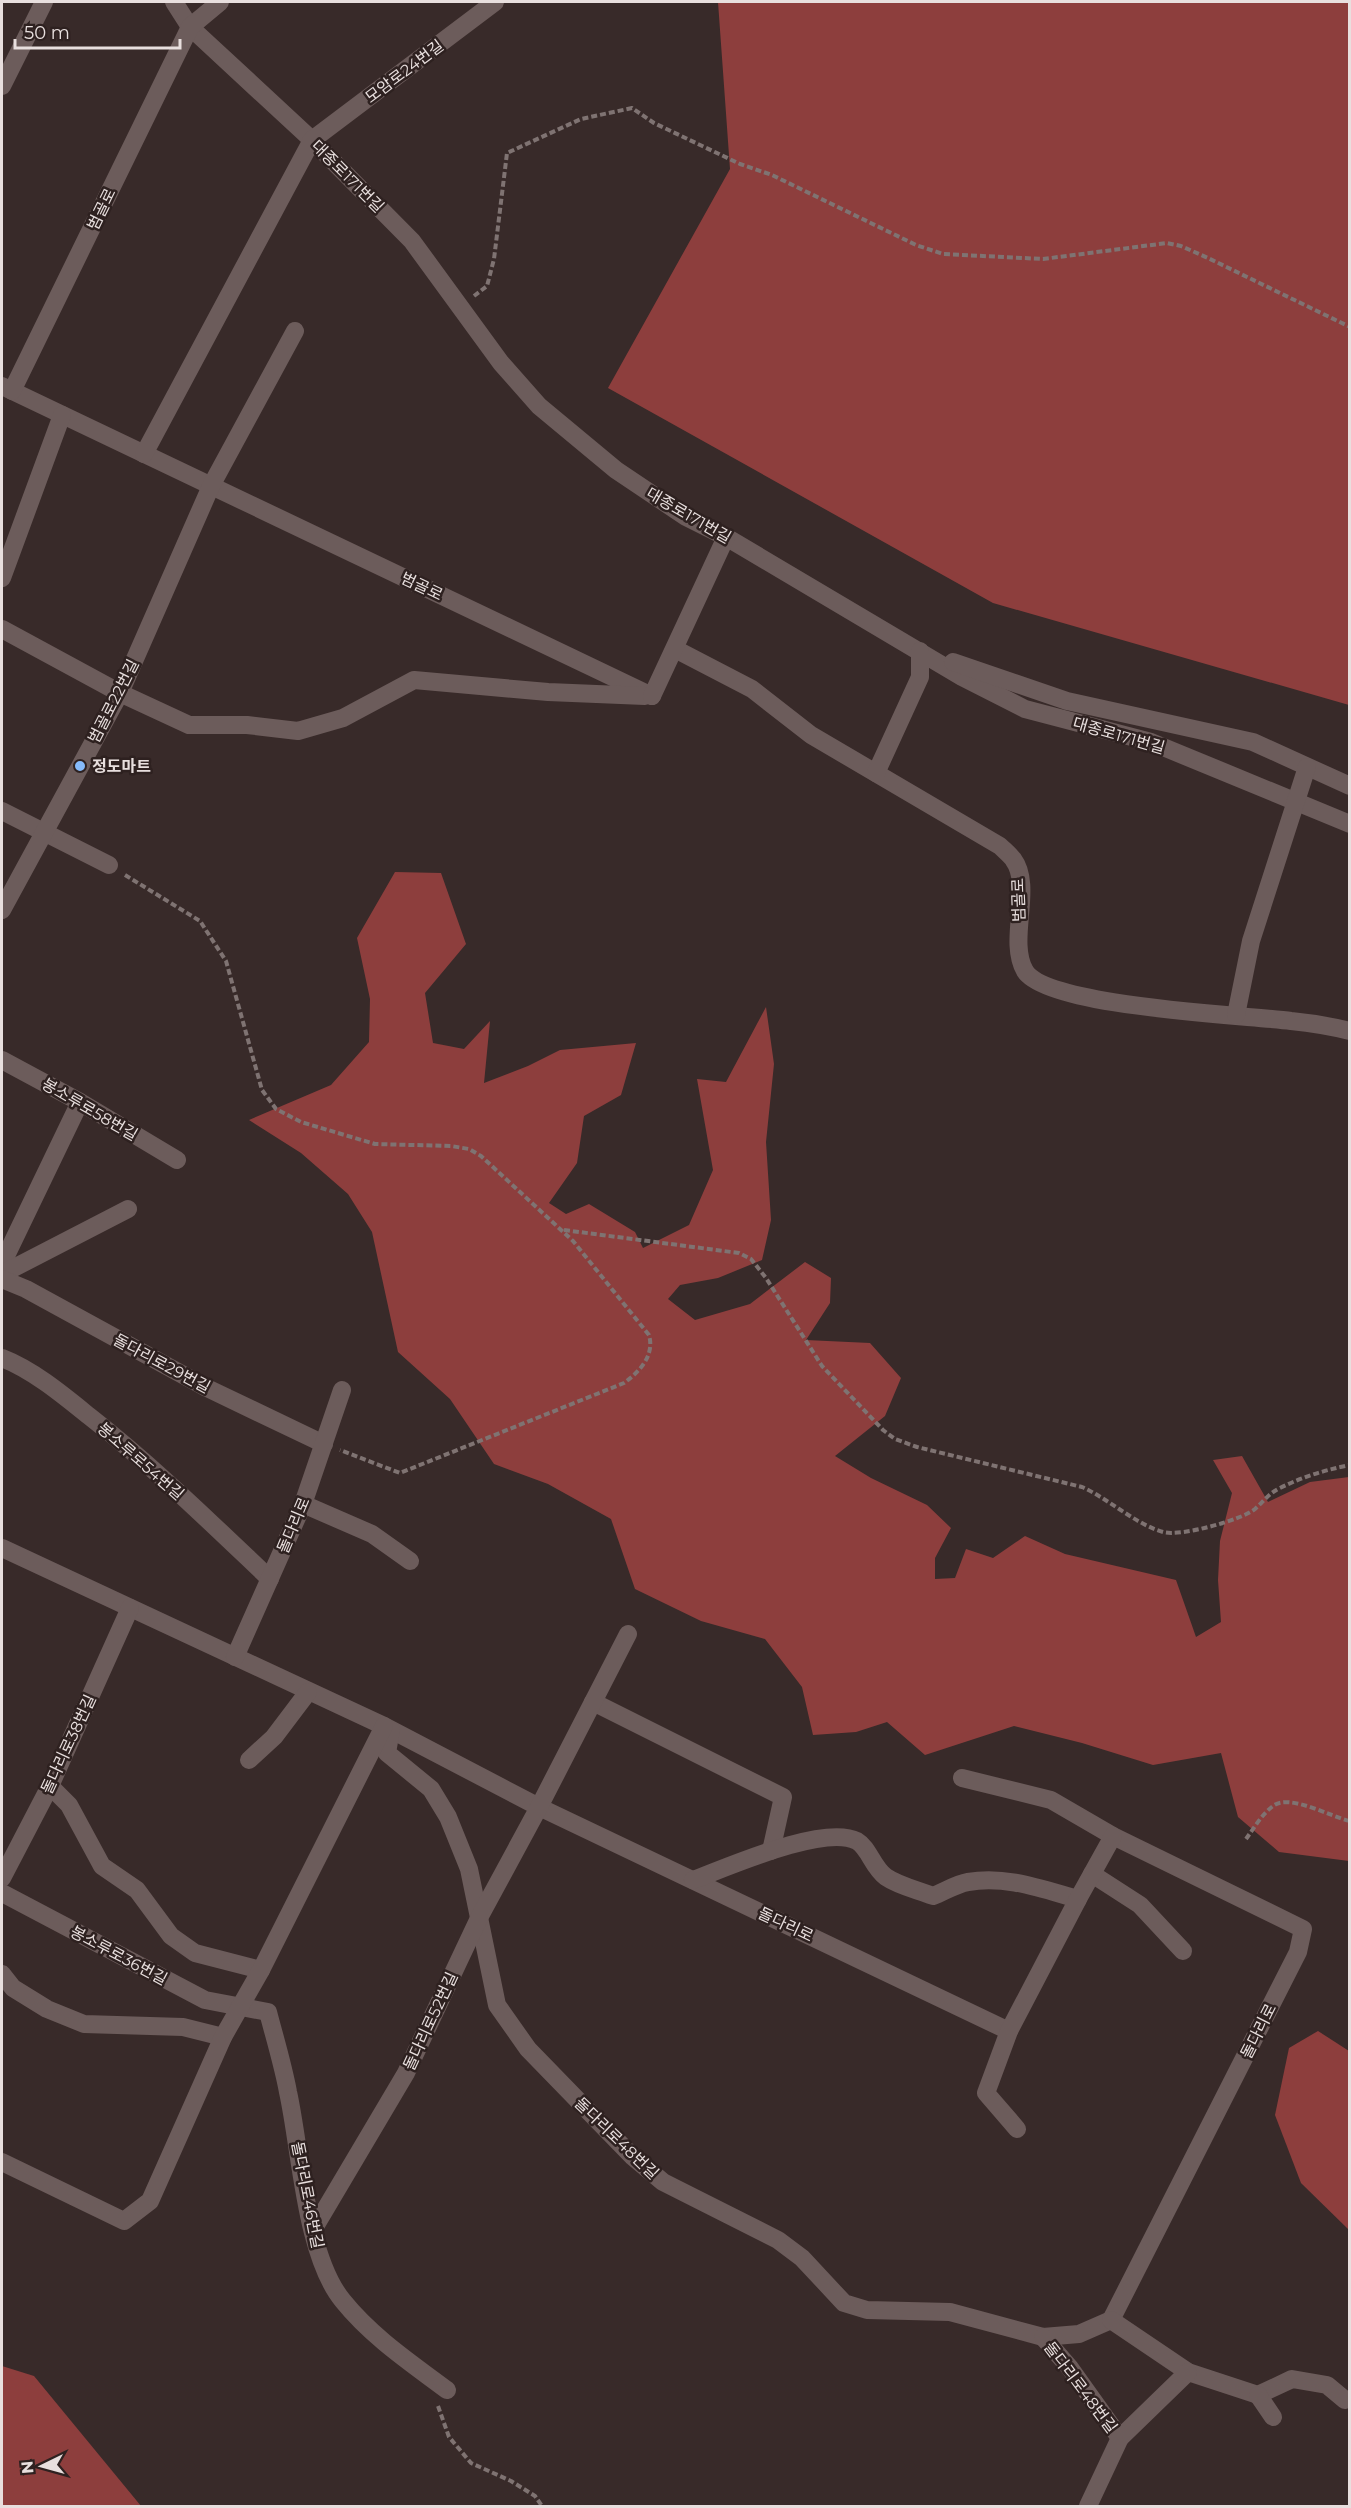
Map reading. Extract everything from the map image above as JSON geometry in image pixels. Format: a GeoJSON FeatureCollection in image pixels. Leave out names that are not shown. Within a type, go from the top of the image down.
{"type":"FeatureCollection","features":[{"type":"Feature","properties":{"kind":"street"},"geometry":{"type":"LineString","coordinates":[[3,80],[44,2]]}},
{"type":"Feature","properties":{"kind":"street","name":"대종로171번길"},"geometry":{"type":"LineString","coordinates":[[174,2],[190,27],[312,140],[412,241],[462,306],[501,363],[539,406],[616,470],[686,517],[726,537],[962,677],[1025,709],[1151,742],[1350,824]]}},
{"type":"Feature","properties":{"kind":"street"},"geometry":{"type":"LineString","coordinates":[[190,27],[220,2]]}},
{"type":"Feature","properties":{"kind":"street","name":"모암로24번길"},"geometry":{"type":"LineString","coordinates":[[312,140],[495,2]]}},
{"type":"Feature","properties":{"kind":"street","name":"범골로"},"geometry":{"type":"LineString","coordinates":[[190,27],[7,389],[652,696]]}},
{"type":"Feature","properties":{"kind":"street"},"geometry":{"type":"LineString","coordinates":[[144,454],[312,140]]}},
{"type":"Feature","properties":{"kind":"street","name":"범골로22번길"},"geometry":{"type":"LineString","coordinates":[[2,910],[120,693],[211,486],[295,331]]}},
{"type":"Feature","properties":{"kind":"street"},"geometry":{"type":"LineString","coordinates":[[2,578],[62,415]]}},
{"type":"Feature","properties":{"kind":"street"},"geometry":{"type":"LineString","coordinates":[[2,629],[120,693],[189,724],[247,725],[298,731],[344,718],[414,680],[548,692],[652,696],[726,537]]}},
{"type":"Feature","properties":{"kind":"street","name":"범골로"},"geometry":{"type":"LineString","coordinates":[[675,649],[752,689],[811,735],[1000,846],[1014,860],[1020,878],[1020,956],[1026,972],[1038,981],[1055,990],[1115,1003],[1236,1015],[1328,1026],[1350,1031]]}},
{"type":"Feature","properties":{"kind":"street"},"geometry":{"type":"LineString","coordinates":[[876,773],[920,677],[920,651],[1067,701],[1253,742],[1350,786]]}},
{"type":"Feature","properties":{"kind":"street"},"geometry":{"type":"LineString","coordinates":[[1236,1015],[1251,941],[1307,767]]}},
{"type":"Feature","properties":{"kind":"street"},"geometry":{"type":"LineString","coordinates":[[2,811],[109,866]]}},
{"type":"Feature","properties":{"kind":"street","name":"봉소루로58번길"},"geometry":{"type":"LineString","coordinates":[[2,1060],[80,1102],[177,1160]]}},
{"type":"Feature","properties":{"kind":"street"},"geometry":{"type":"LineString","coordinates":[[2,1264],[80,1102]]}},
{"type":"Feature","properties":{"kind":"street"},"geometry":{"type":"LineString","coordinates":[[2,1274],[128,1209]]}},
{"type":"Feature","properties":{"kind":"street","name":"돌다리로29번길"},"geometry":{"type":"LineString","coordinates":[[2,1280],[26,1289],[207,1388],[324,1444]]}},
{"type":"Feature","properties":{"kind":"street","name":"봉소루로54번길"},"geometry":{"type":"LineString","coordinates":[[2,1358],[16,1363],[72,1402],[134,1451],[270,1579]]}},
{"type":"Feature","properties":{"kind":"street","name":"돌다리로"},"geometry":{"type":"LineString","coordinates":[[235,1657],[303,1504],[342,1390]]}},
{"type":"Feature","properties":{"kind":"street"},"geometry":{"type":"LineString","coordinates":[[303,1504],[372,1534],[410,1562]]}},
{"type":"Feature","properties":{"kind":"street","name":"돌다리로"},"geometry":{"type":"LineString","coordinates":[[2,1548],[388,1728],[539,1807],[1009,2031]]}},
{"type":"Feature","properties":{"kind":"street","name":"돌다리로38번길"},"geometry":{"type":"LineString","coordinates":[[2,1878],[50,1786],[130,1608]]}},
{"type":"Feature","properties":{"kind":"street"},"geometry":{"type":"LineString","coordinates":[[539,1807],[627,1634]]}},
{"type":"Feature","properties":{"kind":"street"},"geometry":{"type":"LineString","coordinates":[[249,1761],[274,1737],[308,1692]]}},
{"type":"Feature","properties":{"kind":"street"},"geometry":{"type":"LineString","coordinates":[[593,1702],[783,1797],[771,1851]]}},
{"type":"Feature","properties":{"kind":"street"},"geometry":{"type":"LineString","coordinates":[[2,2162],[124,2221],[150,2201],[223,2037],[261,1970],[388,1728]]}},
{"type":"Feature","properties":{"kind":"street","name":"돌다리로48번길"},"geometry":{"type":"LineString","coordinates":[[388,1728],[387,1753],[431,1789],[448,1817],[469,1869],[497,2005],[528,2049],[632,2156],[663,2182],[778,2240],[802,2258],[844,2303],[867,2310],[950,2312],[1043,2337],[1079,2334],[1111,2320]]}},
{"type":"Feature","properties":{"kind":"street","name":"돌다리로"},"geometry":{"type":"LineString","coordinates":[[962,1778],[1052,1800],[1113,1836],[1304,1929],[1299,1952],[1111,2320]]}},
{"type":"Feature","properties":{"kind":"street"},"geometry":{"type":"LineString","coordinates":[[50,1786],[69,1805],[102,1866],[137,1890],[171,1936],[195,1953],[261,1970]]}},
{"type":"Feature","properties":{"kind":"street","name":"돌다리로52번길"},"geometry":{"type":"LineString","coordinates":[[313,2230],[406,2073],[480,1916],[539,1807]]}},
{"type":"Feature","properties":{"kind":"street"},"geometry":{"type":"LineString","coordinates":[[1017,2129],[986,2093],[1009,2031],[1113,1836]]}},
{"type":"Feature","properties":{"kind":"street"},"geometry":{"type":"LineString","coordinates":[[693,1880],[771,1851],[826,1837],[847,1837],[861,1843],[872,1863],[886,1877],[933,1896],[966,1882],[995,1881],[1017,1882],[1078,1899]]}},
{"type":"Feature","properties":{"kind":"street"},"geometry":{"type":"LineString","coordinates":[[1092,1874],[1140,1905],[1183,1951]]}},
{"type":"Feature","properties":{"kind":"street","name":"봉소루로36번길"},"geometry":{"type":"LineString","coordinates":[[2,1893],[205,2000],[240,2007]]}},
{"type":"Feature","properties":{"kind":"street"},"geometry":{"type":"LineString","coordinates":[[2,1974],[13,1988],[47,2009],[84,2024],[183,2028],[223,2037]]}},
{"type":"Feature","properties":{"kind":"street","name":"돌다리로46번길"},"geometry":{"type":"LineString","coordinates":[[240,2007],[268,2012],[288,2090],[313,2230],[322,2266],[342,2301],[382,2341],[440,2385]]}},
{"type":"Feature","properties":{"kind":"street"},"geometry":{"type":"LineString","coordinates":[[1111,2320],[1188,2372],[1258,2395],[1273,2416]]}},
{"type":"Feature","properties":{"kind":"street","name":"돌다리로48번길"},"geometry":{"type":"LineString","coordinates":[[1043,2337],[1070,2368],[1120,2438]]}},
{"type":"Feature","properties":{"kind":"street","name":"돌다리로48번길"},"geometry":{"type":"LineString","coordinates":[[1088,2506],[1120,2438],[1188,2372]]}},
{"type":"Feature","properties":{"kind":"street"},"geometry":{"type":"LineString","coordinates":[[1258,2395],[1292,2379],[1327,2385],[1345,2400]]}},
{"type":"Feature","properties":{"kind":"path"},"geometry":{"type":"LineString","coordinates":[[462,306],[487,286],[494,259],[507,153],[581,119],[632,108],[654,123],[740,164],[772,174],[916,245],[943,254],[1042,259],[1167,243],[1181,246],[1208,258],[1350,327]]}},
{"type":"Feature","properties":{"kind":"path"},"geometry":{"type":"LineString","coordinates":[[109,866],[200,921],[226,961],[262,1090],[276,1109],[301,1122],[375,1144],[451,1146],[469,1149],[492,1165],[564,1230],[649,1335],[651,1343],[649,1354],[635,1375],[607,1392],[400,1473],[324,1444]]}},
{"type":"Feature","properties":{"kind":"path"},"geometry":{"type":"LineString","coordinates":[[564,1230],[739,1253],[751,1259],[766,1278],[822,1365],[869,1417],[895,1439],[917,1447],[1082,1487],[1100,1494],[1162,1532],[1185,1531],[1244,1515],[1255,1509],[1267,1496],[1278,1489],[1326,1469],[1350,1465]]}},
{"type":"Feature","properties":{"kind":"path"},"geometry":{"type":"LineString","coordinates":[[1246,1839],[1267,1812],[1281,1802],[1302,1805],[1350,1821]]}},
{"type":"Feature","properties":{"kind":"path"},"geometry":{"type":"LineString","coordinates":[[440,2385],[438,2411],[449,2437],[471,2463],[511,2481],[535,2496],[542,2506]]}},
{"type":"Feature","properties":{"kind":"shaded area"},"geometry":{"type":"Polygon","coordinates":[[[718,2],[1349,2],[1349,705],[993,603],[608,388],[730,169],[718,2]]]}},
{"type":"Feature","properties":{"kind":"shaded area"},"geometry":{"type":"Polygon","coordinates":[[[395,872],[441,873],[466,944],[425,993],[433,1043],[464,1049],[490,1021],[484,1083],[528,1066],[560,1050],[636,1043],[621,1095],[584,1116],[577,1163],[549,1203],[566,1214],[589,1204],[635,1232],[643,1248],[689,1225],[713,1170],[697,1079],[726,1082],[766,1007],[774,1064],[766,1142],[771,1220],[762,1260],[718,1278],[680,1285],[668,1299],[695,1320],[750,1304],[805,1262],[831,1278],[830,1303],[806,1340],[870,1343],[901,1378],[885,1416],[835,1456],[871,1478],[927,1505],[951,1528],[935,1558],[935,1579],[955,1578],[966,1549],[993,1558],[1025,1536],[1065,1554],[1176,1580],[1196,1637],[1221,1622],[1218,1580],[1220,1541],[1232,1493],[1213,1460],[1242,1456],[1268,1502],[1310,1482],[1349,1477],[1349,1861],[1279,1852],[1238,1817],[1221,1753],[1153,1765],[1082,1743],[1014,1726],[925,1755],[887,1722],[856,1732],[813,1735],[802,1687],[765,1639],[701,1621],[635,1589],[611,1519],[548,1484],[494,1464],[450,1399],[398,1352],[372,1232],[348,1194],[301,1153],[249,1120],[331,1085],[369,1042],[370,999],[357,938],[395,872]]]}},
{"type":"Feature","properties":{"kind":"shaded area"},"geometry":{"type":"Polygon","coordinates":[[[1318,2031],[1349,2051],[1349,2230],[1301,2183],[1275,2115],[1289,2048],[1318,2031]]]}},
{"type":"Feature","properties":{"kind":"shaded area"},"geometry":{"type":"Polygon","coordinates":[[[2,2366],[34,2376],[141,2506],[2,2506],[2,2366]]]}},
{"type":"Feature","properties":{"kind":"place","name":"정도마트"},"geometry":{"type":"Point","coordinates":[80,766]}}]}
